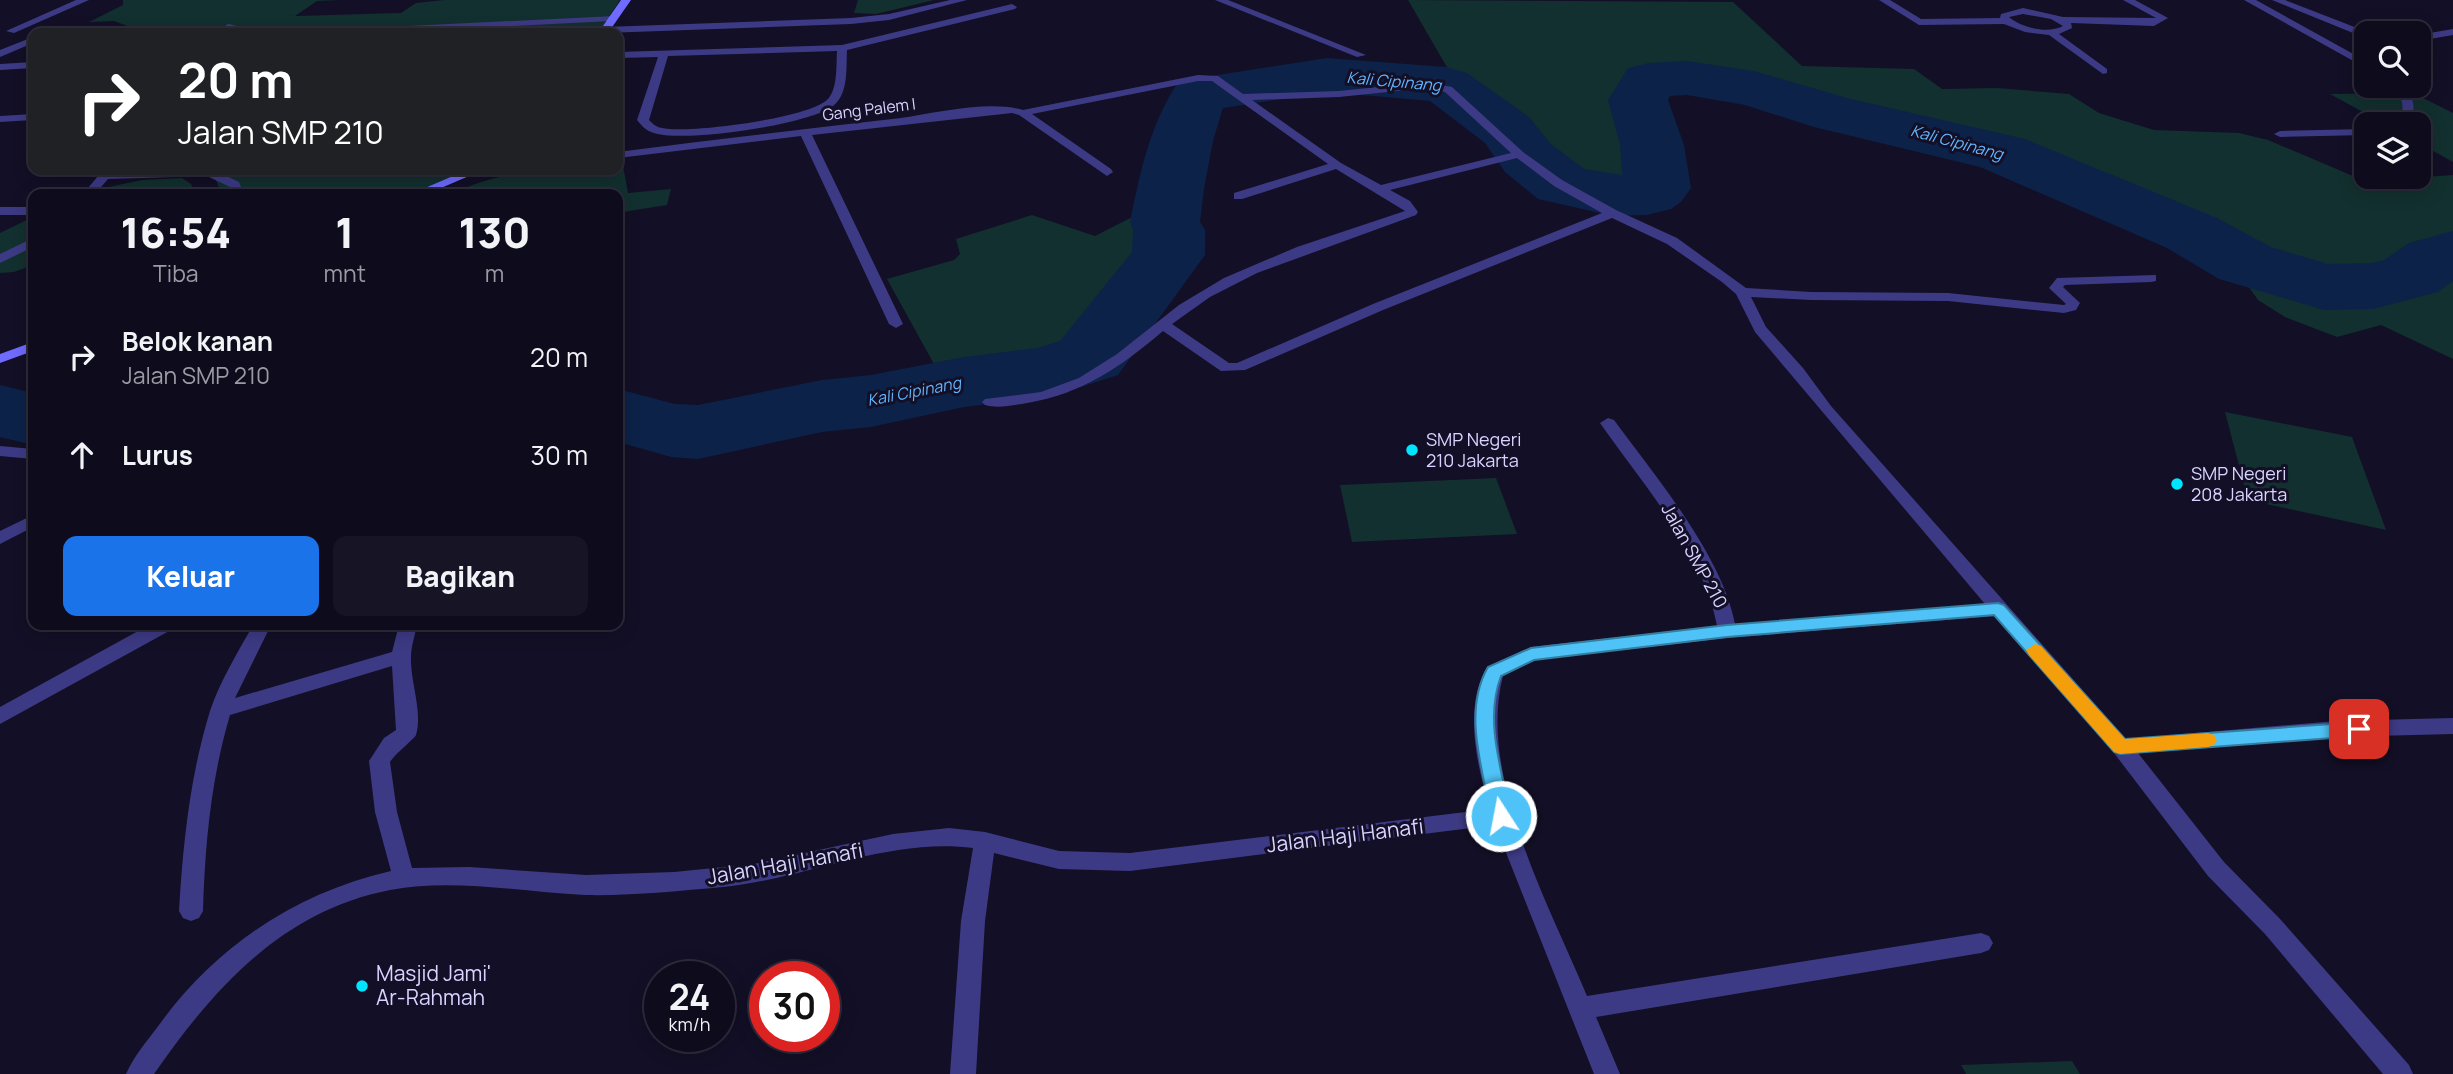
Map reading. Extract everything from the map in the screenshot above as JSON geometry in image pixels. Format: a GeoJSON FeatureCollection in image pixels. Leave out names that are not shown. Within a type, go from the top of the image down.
{"type":"FeatureCollection","features":[{"type":"Feature","properties":{"kind":"street"},"geometry":{"type":"LineString","coordinates":[[11,31],[84,0]]}},
{"type":"Feature","properties":{"kind":"street"},"geometry":{"type":"LineString","coordinates":[[606,28],[626,0]]}},
{"type":"Feature","properties":{"kind":"street"},"geometry":{"type":"LineString","coordinates":[[623,31],[851,21],[889,17],[962,0]]}},
{"type":"Feature","properties":{"kind":"street"},"geometry":{"type":"LineString","coordinates":[[1220,0],[1361,55]]}},
{"type":"Feature","properties":{"kind":"street"},"geometry":{"type":"LineString","coordinates":[[1884,0],[1919,22],[2006,21],[2024,29],[2050,32],[2064,30],[2069,26],[2064,20]]}},
{"type":"Feature","properties":{"kind":"street"},"geometry":{"type":"LineString","coordinates":[[2006,0],[2023,12]]}},
{"type":"Feature","properties":{"kind":"street"},"geometry":{"type":"LineString","coordinates":[[2006,21],[2004,16],[2023,12],[2045,14],[2064,20],[2154,23],[2163,18],[2128,0]]}},
{"type":"Feature","properties":{"kind":"street"},"geometry":{"type":"LineString","coordinates":[[2249,0],[2354,58]]}},
{"type":"Feature","properties":{"kind":"street"},"geometry":{"type":"LineString","coordinates":[[2277,0],[2354,30]]}},
{"type":"Feature","properties":{"kind":"street"},"geometry":{"type":"LineString","coordinates":[[623,55],[842,48],[894,38],[1012,7]]}},
{"type":"Feature","properties":{"kind":"street"},"geometry":{"type":"LineString","coordinates":[[421,28],[612,18]]}},
{"type":"Feature","properties":{"kind":"street"},"geometry":{"type":"LineString","coordinates":[[0,27],[28,32]]}},
{"type":"Feature","properties":{"kind":"street"},"geometry":{"type":"LineString","coordinates":[[2050,32],[2103,71]]}},
{"type":"Feature","properties":{"kind":"street"},"geometry":{"type":"LineString","coordinates":[[2431,36],[2453,33]]}},
{"type":"Feature","properties":{"kind":"street"},"geometry":{"type":"LineString","coordinates":[[0,54],[28,42]]}},
{"type":"Feature","properties":{"kind":"street"},"geometry":{"type":"LineString","coordinates":[[664,53],[643,120],[649,128],[664,132],[689,132],[762,123],[829,105],[837,95],[842,48]]}},
{"type":"Feature","properties":{"kind":"street"},"geometry":{"type":"LineString","coordinates":[[0,67],[28,65]]}},
{"type":"Feature","properties":{"kind":"street","name":"Gang Palem I"},"geometry":{"type":"LineString","coordinates":[[623,154],[993,110],[1023,113],[1206,76],[1214,78],[1239,96]]}},
{"type":"Feature","properties":{"kind":"street"},"geometry":{"type":"LineString","coordinates":[[1239,96],[1439,86],[1455,94],[1519,154],[1558,183],[1612,213],[1672,241],[1742,292],[1760,330],[1798,371],[1826,409],[2120,747],[2216,869],[2273,926],[2400,1074]]}},
{"type":"Feature","properties":{"kind":"street"},"geometry":{"type":"LineString","coordinates":[[990,402],[1037,398],[1065,390],[1099,375],[1198,298],[1235,278],[1302,250],[1412,212],[1406,204],[1337,165],[1239,96]]}},
{"type":"Feature","properties":{"kind":"street"},"geometry":{"type":"LineString","coordinates":[[1023,113],[1107,172]]}},
{"type":"Feature","properties":{"kind":"street"},"geometry":{"type":"LineString","coordinates":[[0,119],[28,117]]}},
{"type":"Feature","properties":{"kind":"street"},"geometry":{"type":"LineString","coordinates":[[805,132],[896,324]]}},
{"type":"Feature","properties":{"kind":"street"},"geometry":{"type":"LineString","coordinates":[[2280,134],[2354,132]]}},
{"type":"Feature","properties":{"kind":"street"},"geometry":{"type":"LineString","coordinates":[[1380,189],[1519,154]]}},
{"type":"Feature","properties":{"kind":"street"},"geometry":{"type":"LineString","coordinates":[[1238,196],[1337,165]]}},
{"type":"Feature","properties":{"kind":"street"},"geometry":{"type":"LineString","coordinates":[[93,189],[104,175]]}},
{"type":"Feature","properties":{"kind":"street"},"geometry":{"type":"LineString","coordinates":[[215,175],[235,185],[236,189]]}},
{"type":"Feature","properties":{"kind":"street"},"geometry":{"type":"LineString","coordinates":[[430,189],[465,175]]}},
{"type":"Feature","properties":{"kind":"street"},"geometry":{"type":"LineString","coordinates":[[0,211],[28,211]]}},
{"type":"Feature","properties":{"kind":"street"},"geometry":{"type":"LineString","coordinates":[[1163,324],[1226,368],[1232,369],[1358,313],[1388,304],[1475,266],[1612,213]]}},
{"type":"Feature","properties":{"kind":"street"},"geometry":{"type":"LineString","coordinates":[[0,259],[28,245]]}},
{"type":"Feature","properties":{"kind":"street"},"geometry":{"type":"LineString","coordinates":[[1742,292],[1811,296],[1948,297],[2064,309],[2071,307],[2073,303],[2056,288],[2062,281],[2151,278]]}},
{"type":"Feature","properties":{"kind":"street"},"geometry":{"type":"LineString","coordinates":[[0,359],[28,347]]}},
{"type":"Feature","properties":{"kind":"street","name":"Jalan SMP 210"},"geometry":{"type":"LineString","coordinates":[[1607,1074],[1501,816],[1485,729],[1486,691],[1494,672],[1531,654],[1727,631],[1725,606],[1677,520],[1608,422]]}},
{"type":"Feature","properties":{"kind":"street"},"geometry":{"type":"LineString","coordinates":[[0,451],[28,454]]}},
{"type":"Feature","properties":{"kind":"street"},"geometry":{"type":"LineString","coordinates":[[0,538],[28,523]]}},
{"type":"Feature","properties":{"kind":"street"},"geometry":{"type":"LineString","coordinates":[[1727,631],[1998,609]]}},
{"type":"Feature","properties":{"kind":"street"},"geometry":{"type":"LineString","coordinates":[[0,716],[155,630]]}},
{"type":"Feature","properties":{"kind":"street"},"geometry":{"type":"LineString","coordinates":[[191,911],[195,836],[209,751],[220,710],[260,630]]}},
{"type":"Feature","properties":{"kind":"street"},"geometry":{"type":"LineString","coordinates":[[404,879],[386,812],[379,761],[391,744],[406,734],[407,716],[401,656],[407,630]]}},
{"type":"Feature","properties":{"kind":"street"},"geometry":{"type":"LineString","coordinates":[[220,710],[401,656]]}},
{"type":"Feature","properties":{"kind":"street"},"geometry":{"type":"LineString","coordinates":[[2120,747],[2336,729],[2453,726]]}},
{"type":"Feature","properties":{"kind":"street","name":"Jalan Haji Hanafi"},"geometry":{"type":"LineString","coordinates":[[139,1074],[194,998],[229,962],[291,916],[345,891],[404,879],[450,876],[589,885],[729,877],[915,840],[951,836],[985,841],[1049,858],[1090,864],[1144,860],[1501,816]]}},
{"type":"Feature","properties":{"kind":"street"},"geometry":{"type":"LineString","coordinates":[[963,1074],[974,921],[985,841]]}},
{"type":"Feature","properties":{"kind":"street"},"geometry":{"type":"LineString","coordinates":[[1581,1009],[1981,943]]}},
{"type":"Feature","properties":{"kind":"green space"},"geometry":{"type":"Polygon","coordinates":[[[123,0],[340,0],[317,1],[295,16],[401,13],[416,3],[444,0],[620,0],[601,28],[132,28],[114,21],[89,22],[123,5],[123,0]]]}},
{"type":"Feature","properties":{"kind":"green space"},"geometry":{"type":"Polygon","coordinates":[[[858,0],[934,0],[876,14],[854,13],[858,0]]]}},
{"type":"Feature","properties":{"kind":"green space"},"geometry":{"type":"Polygon","coordinates":[[[1408,0],[1733,2],[1802,66],[1914,69],[1942,89],[1997,88],[2069,94],[2099,113],[2154,130],[2239,133],[2268,140],[2354,176],[2354,189],[2431,189],[2431,176],[2453,175],[2453,359],[2381,325],[2337,337],[2285,317],[2258,300],[2246,283],[2253,276],[2098,184],[1988,141],[1804,91],[1712,73],[1642,74],[1614,97],[1638,180],[1604,186],[1587,184],[1570,179],[1470,92],[1448,69],[1408,0]]]}},
{"type":"Feature","properties":{"kind":"green space"},"geometry":{"type":"Polygon","coordinates":[[[2330,94],[2354,94],[2354,98],[2423,98],[2453,113],[2453,162],[2431,150],[2431,112],[2363,112],[2330,94]]]}},
{"type":"Feature","properties":{"kind":"green space"},"geometry":{"type":"Polygon","coordinates":[[[623,166],[628,193],[671,189],[667,205],[623,212],[623,189],[463,189],[512,175],[623,175],[623,166]]]}},
{"type":"Feature","properties":{"kind":"green space"},"geometry":{"type":"Polygon","coordinates":[[[213,175],[468,175],[428,189],[220,189],[213,175]]]}},
{"type":"Feature","properties":{"kind":"green space"},"geometry":{"type":"Polygon","coordinates":[[[182,178],[194,189],[99,189],[142,180],[182,178]]]}},
{"type":"Feature","properties":{"kind":"green space"},"geometry":{"type":"Polygon","coordinates":[[[1142,212],[1152,221],[1147,238],[1101,328],[1091,340],[1080,347],[1042,359],[940,375],[887,279],[954,260],[960,254],[956,239],[1032,215],[1095,236],[1142,212]]]}},
{"type":"Feature","properties":{"kind":"green space"},"geometry":{"type":"Polygon","coordinates":[[[28,219],[28,267],[0,273],[0,233],[28,219]]]}},
{"type":"Feature","properties":{"kind":"green space"},"geometry":{"type":"Polygon","coordinates":[[[2225,412],[2352,437],[2386,530],[2248,500],[2225,412]]]}},
{"type":"Feature","properties":{"kind":"green space"},"geometry":{"type":"Polygon","coordinates":[[[1496,478],[1517,534],[1352,542],[1340,485],[1496,478]]]}},
{"type":"Feature","properties":{"kind":"green space"},"geometry":{"type":"Polygon","coordinates":[[[2072,1061],[2080,1074],[1966,1074],[1961,1065],[2072,1061]]]}},
{"type":"Feature","properties":{"kind":"waterway","name":"Kali Cipinang"},"geometry":{"type":"LineString","coordinates":[[623,416],[671,430],[698,432],[822,406],[871,401],[964,382],[1050,372],[1089,358],[1168,255],[1169,230],[1165,222],[1173,173],[1186,125],[1200,94],[1327,75],[1446,85],[1507,130],[1528,158],[1562,185],[1613,196],[1647,195],[1657,188],[1652,145],[1638,100],[1649,80],[1687,78],[1754,89],[1836,114],[2002,153],[2192,233],[2245,263],[2324,287],[2373,286],[2411,276],[2435,259],[2453,253]]}},
{"type":"Feature","properties":{"kind":"waterway","name":"Kali Cipinang"},"geometry":{"type":"LineString","coordinates":[[0,411],[28,418]]}},
{"type":"Feature","properties":{"kind":"slow traffic"},"geometry":{"type":"LineString","coordinates":[[2035,650],[2120,747],[2208,740]]}},
{"type":"Feature","properties":{"kind":"place","name":"SMP Negeri 210 Jakarta"},"geometry":{"type":"Point","coordinates":[1412,450]}},
{"type":"Feature","properties":{"kind":"place","name":"SMP Negeri 208 Jakarta"},"geometry":{"type":"Point","coordinates":[2177,484]}},
{"type":"Feature","properties":{"kind":"place","name":"Masjid Jami' Ar-Rahmah"},"geometry":{"type":"Point","coordinates":[362,986]}},
{"type":"Feature","properties":{"kind":"route"},"geometry":{"type":"LineString","coordinates":[[1501,816],[1485,729],[1486,691],[1494,672],[1531,654],[1727,631],[1998,609],[2120,747],[2359,729]]}}]}
